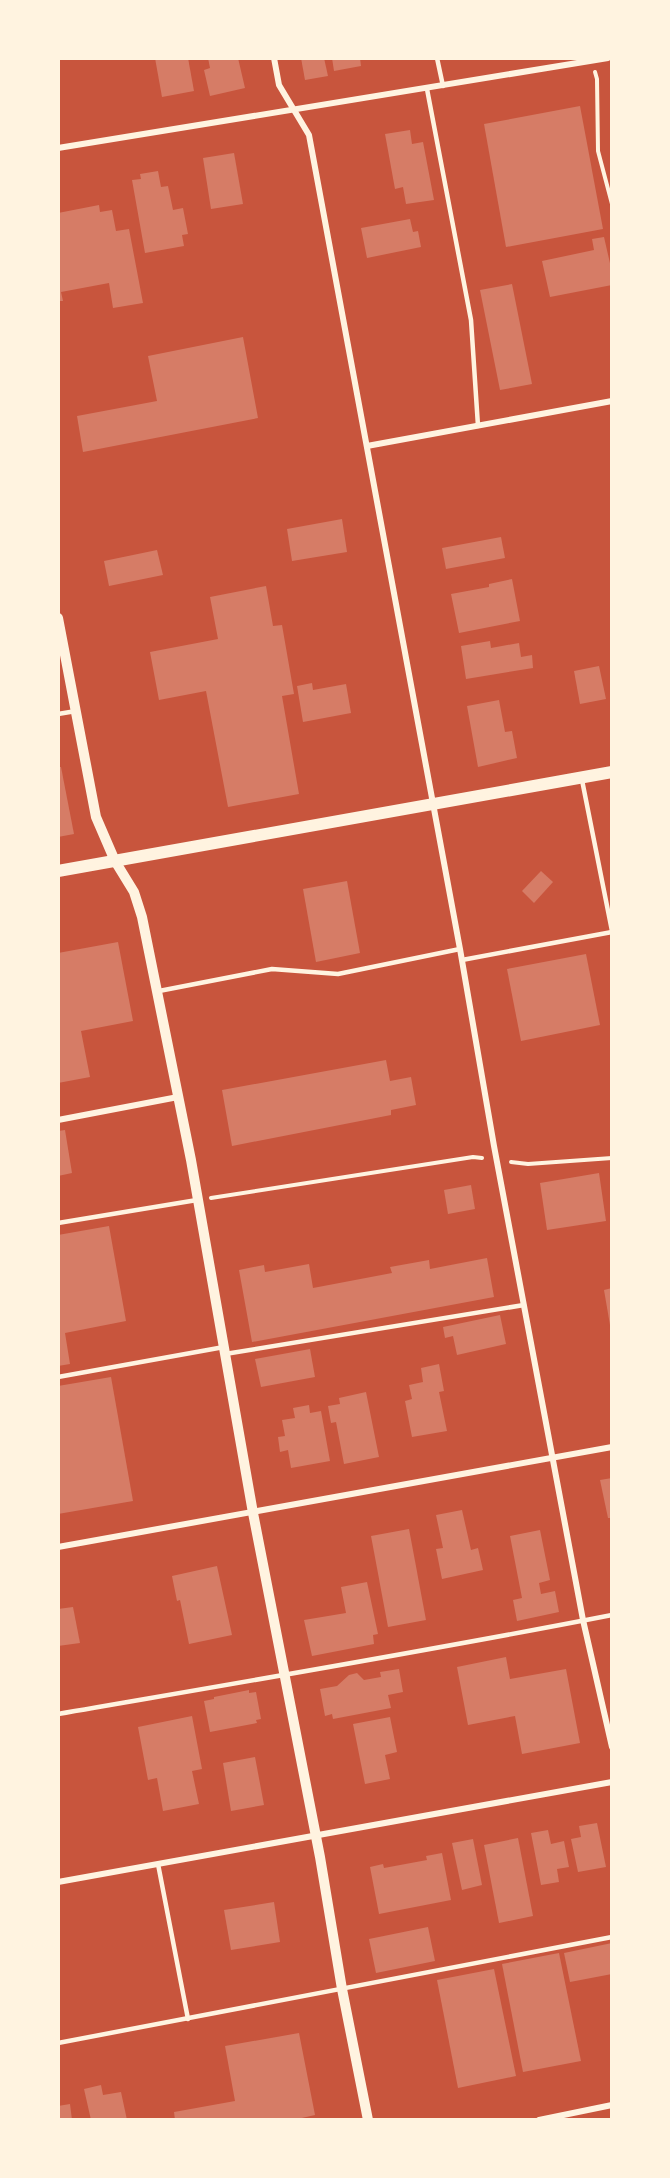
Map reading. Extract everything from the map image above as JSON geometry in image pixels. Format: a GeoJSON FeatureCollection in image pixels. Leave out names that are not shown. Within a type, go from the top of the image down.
{"type":"FeatureCollection","features":[{"type":"Feature","properties":{"kind":"main road"},"geometry":{"type":"LineString","coordinates":[[58,871],[612,772]]}},
{"type":"Feature","properties":{"kind":"street"},"geometry":{"type":"LineString","coordinates":[[274,58],[279,85],[309,135],[583,1620],[612,1747]]}},
{"type":"Feature","properties":{"kind":"street"},"geometry":{"type":"LineString","coordinates":[[58,148],[609,58]]}},
{"type":"Feature","properties":{"kind":"street"},"geometry":{"type":"LineString","coordinates":[[367,446],[612,401]]}},
{"type":"Feature","properties":{"kind":"street"},"geometry":{"type":"LineString","coordinates":[[58,618],[96,817],[115,861],[134,892],[142,917],[178,1097],[253,1513],[316,1835],[342,1989],[368,2120]]}},
{"type":"Feature","properties":{"kind":"street"},"geometry":{"type":"LineString","coordinates":[[58,1120],[178,1097]]}},
{"type":"Feature","properties":{"kind":"street"},"geometry":{"type":"LineString","coordinates":[[58,1547],[612,1447]]}},
{"type":"Feature","properties":{"kind":"street"},"geometry":{"type":"LineString","coordinates":[[58,1882],[612,1782]]}},
{"type":"Feature","properties":{"kind":"street"},"geometry":{"type":"LineString","coordinates":[[538,2120],[612,2105]]}},
{"type":"Feature","properties":{"kind":"lane"},"geometry":{"type":"LineString","coordinates":[[437,58],[443,86]]}},
{"type":"Feature","properties":{"kind":"lane"},"geometry":{"type":"LineString","coordinates":[[427,89],[471,320],[478,426]]}},
{"type":"Feature","properties":{"kind":"lane"},"geometry":{"type":"LineString","coordinates":[[58,714],[76,711]]}},
{"type":"Feature","properties":{"kind":"lane"},"geometry":{"type":"LineString","coordinates":[[462,960],[612,932],[582,777]]}},
{"type":"Feature","properties":{"kind":"lane"},"geometry":{"type":"LineString","coordinates":[[157,991],[272,969],[338,974],[460,949]]}},
{"type":"Feature","properties":{"kind":"lane"},"geometry":{"type":"LineString","coordinates":[[58,1223],[197,1200]]}},
{"type":"Feature","properties":{"kind":"lane"},"geometry":{"type":"LineString","coordinates":[[58,1377],[525,1305]]}},
{"type":"Feature","properties":{"kind":"lane"},"geometry":{"type":"LineString","coordinates":[[58,1714],[284,1676],[612,1615]]}},
{"type":"Feature","properties":{"kind":"lane"},"geometry":{"type":"LineString","coordinates":[[158,1864],[188,2019]]}},
{"type":"Feature","properties":{"kind":"lane"},"geometry":{"type":"LineString","coordinates":[[58,2043],[612,1937]]}},
{"type":"Feature","properties":{"kind":"path"},"geometry":{"type":"LineString","coordinates":[[592,61],[597,79],[598,151],[612,204]]}},
{"type":"Feature","properties":{"kind":"path"},"geometry":{"type":"LineString","coordinates":[[197,1200],[473,1157],[528,1164],[612,1158]]}},
{"type":"Feature","properties":{"kind":"building"},"geometry":{"type":"Polygon","coordinates":[[[155,58],[188,58],[194,91],[162,97],[155,58]]]}},
{"type":"Feature","properties":{"kind":"building"},"geometry":{"type":"Polygon","coordinates":[[[208,58],[238,58],[245,88],[210,96],[204,70],[210,68],[208,58]]]}},
{"type":"Feature","properties":{"kind":"building"},"geometry":{"type":"Polygon","coordinates":[[[301,58],[324,58],[328,76],[305,80],[301,58]]]}},
{"type":"Feature","properties":{"kind":"building"},"geometry":{"type":"Polygon","coordinates":[[[332,58],[360,58],[361,66],[334,71],[332,58]]]}},
{"type":"Feature","properties":{"kind":"building"},"geometry":{"type":"Polygon","coordinates":[[[580,106],[603,229],[506,247],[484,124],[580,106]]]}},
{"type":"Feature","properties":{"kind":"building"},"geometry":{"type":"Polygon","coordinates":[[[410,130],[412,144],[423,142],[434,200],[406,204],[403,187],[395,189],[385,134],[410,130]]]}},
{"type":"Feature","properties":{"kind":"building"},"geometry":{"type":"Polygon","coordinates":[[[234,153],[243,204],[211,209],[203,158],[234,153]]]}},
{"type":"Feature","properties":{"kind":"building"},"geometry":{"type":"Polygon","coordinates":[[[158,171],[161,187],[168,186],[173,210],[183,208],[188,234],[182,235],[184,246],[145,253],[132,180],[141,179],[140,174],[158,171]]]}},
{"type":"Feature","properties":{"kind":"building"},"geometry":{"type":"Polygon","coordinates":[[[99,205],[100,212],[112,210],[116,231],[129,229],[143,303],[113,308],[109,283],[61,292],[63,301],[58,301],[58,213],[99,205]]]}},
{"type":"Feature","properties":{"kind":"building"},"geometry":{"type":"Polygon","coordinates":[[[410,219],[413,232],[418,231],[421,247],[367,258],[361,228],[410,219]]]}},
{"type":"Feature","properties":{"kind":"building"},"geometry":{"type":"Polygon","coordinates":[[[604,237],[612,272],[612,285],[550,297],[542,261],[594,250],[592,239],[604,237]]]}},
{"type":"Feature","properties":{"kind":"building"},"geometry":{"type":"Polygon","coordinates":[[[512,284],[532,384],[500,390],[480,290],[512,284]]]}},
{"type":"Feature","properties":{"kind":"building"},"geometry":{"type":"Polygon","coordinates":[[[243,337],[258,418],[83,452],[77,416],[157,401],[148,356],[243,337]]]}},
{"type":"Feature","properties":{"kind":"building"},"geometry":{"type":"Polygon","coordinates":[[[342,519],[347,552],[292,561],[287,529],[342,519]]]}},
{"type":"Feature","properties":{"kind":"building"},"geometry":{"type":"Polygon","coordinates":[[[501,537],[505,558],[446,569],[442,548],[501,537]]]}},
{"type":"Feature","properties":{"kind":"building"},"geometry":{"type":"Polygon","coordinates":[[[157,550],[163,575],[109,586],[104,561],[157,550]]]}},
{"type":"Feature","properties":{"kind":"building"},"geometry":{"type":"Polygon","coordinates":[[[512,579],[520,621],[459,633],[451,594],[489,587],[489,584],[512,579]]]}},
{"type":"Feature","properties":{"kind":"building"},"geometry":{"type":"Polygon","coordinates":[[[266,586],[273,626],[282,625],[294,694],[282,696],[299,794],[228,807],[206,691],[159,700],[150,652],[218,639],[210,597],[266,586]]]}},
{"type":"Feature","properties":{"kind":"building"},"geometry":{"type":"Polygon","coordinates":[[[490,641],[491,648],[519,643],[521,657],[532,655],[533,668],[466,679],[461,646],[490,641]]]}},
{"type":"Feature","properties":{"kind":"building"},"geometry":{"type":"Polygon","coordinates":[[[599,666],[606,699],[580,704],[574,671],[599,666]]]}},
{"type":"Feature","properties":{"kind":"building"},"geometry":{"type":"Polygon","coordinates":[[[312,683],[313,690],[346,684],[351,713],[303,722],[297,686],[312,683]]]}},
{"type":"Feature","properties":{"kind":"building"},"geometry":{"type":"Polygon","coordinates":[[[499,700],[505,732],[512,731],[517,758],[478,767],[467,706],[499,700]]]}},
{"type":"Feature","properties":{"kind":"building"},"geometry":{"type":"Polygon","coordinates":[[[58,767],[61,767],[74,834],[58,837],[58,767]]]}},
{"type":"Feature","properties":{"kind":"building"},"geometry":{"type":"Polygon","coordinates":[[[541,871],[553,882],[534,903],[522,891],[541,871]]]}},
{"type":"Feature","properties":{"kind":"building"},"geometry":{"type":"Polygon","coordinates":[[[347,881],[360,953],[316,962],[303,889],[347,881]]]}},
{"type":"Feature","properties":{"kind":"building"},"geometry":{"type":"Polygon","coordinates":[[[118,942],[133,1021],[81,1031],[90,1077],[58,1083],[58,953],[118,942]]]}},
{"type":"Feature","properties":{"kind":"building"},"geometry":{"type":"Polygon","coordinates":[[[586,954],[600,1025],[521,1041],[507,969],[586,954]]]}},
{"type":"Feature","properties":{"kind":"building"},"geometry":{"type":"Polygon","coordinates":[[[386,1060],[390,1081],[411,1077],[416,1105],[391,1110],[391,1115],[232,1146],[222,1090],[386,1060]]]}},
{"type":"Feature","properties":{"kind":"building"},"geometry":{"type":"Polygon","coordinates":[[[65,1130],[72,1173],[58,1176],[58,1131],[65,1130]]]}},
{"type":"Feature","properties":{"kind":"building"},"geometry":{"type":"Polygon","coordinates":[[[599,1173],[606,1221],[547,1230],[540,1183],[599,1173]]]}},
{"type":"Feature","properties":{"kind":"building"},"geometry":{"type":"Polygon","coordinates":[[[471,1185],[475,1209],[448,1214],[444,1190],[471,1185]]]}},
{"type":"Feature","properties":{"kind":"building"},"geometry":{"type":"Polygon","coordinates":[[[109,1226],[126,1321],[65,1333],[70,1364],[58,1366],[58,1235],[109,1226]]]}},
{"type":"Feature","properties":{"kind":"building"},"geometry":{"type":"Polygon","coordinates":[[[487,1258],[494,1297],[252,1342],[239,1270],[264,1265],[265,1272],[309,1264],[313,1288],[392,1273],[390,1267],[429,1260],[430,1269],[487,1258]]]}},
{"type":"Feature","properties":{"kind":"building"},"geometry":{"type":"Polygon","coordinates":[[[612,1288],[612,1325],[610,1325],[604,1290],[612,1288]]]}},
{"type":"Feature","properties":{"kind":"building"},"geometry":{"type":"Polygon","coordinates":[[[500,1315],[506,1344],[457,1355],[453,1336],[445,1338],[443,1327],[500,1315]]]}},
{"type":"Feature","properties":{"kind":"building"},"geometry":{"type":"Polygon","coordinates":[[[310,1349],[315,1377],[261,1387],[255,1359],[310,1349]]]}},
{"type":"Feature","properties":{"kind":"building"},"geometry":{"type":"Polygon","coordinates":[[[439,1364],[444,1391],[439,1392],[447,1431],[412,1437],[405,1401],[412,1399],[409,1385],[423,1382],[421,1368],[439,1364]]]}},
{"type":"Feature","properties":{"kind":"building"},"geometry":{"type":"Polygon","coordinates":[[[111,1377],[133,1501],[58,1514],[58,1386],[111,1377]]]}},
{"type":"Feature","properties":{"kind":"building"},"geometry":{"type":"Polygon","coordinates":[[[366,1392],[379,1457],[344,1464],[336,1422],[331,1423],[328,1406],[340,1404],[339,1398],[366,1392]]]}},
{"type":"Feature","properties":{"kind":"building"},"geometry":{"type":"Polygon","coordinates":[[[309,1405],[310,1413],[321,1411],[330,1461],[291,1468],[288,1450],[280,1452],[278,1437],[285,1436],[282,1420],[295,1418],[293,1408],[309,1405]]]}},
{"type":"Feature","properties":{"kind":"building"},"geometry":{"type":"Polygon","coordinates":[[[612,1478],[612,1518],[608,1518],[600,1480],[612,1478]]]}},
{"type":"Feature","properties":{"kind":"building"},"geometry":{"type":"Polygon","coordinates":[[[462,1510],[471,1550],[478,1548],[483,1570],[442,1579],[436,1549],[443,1548],[436,1515],[462,1510]]]}},
{"type":"Feature","properties":{"kind":"building"},"geometry":{"type":"Polygon","coordinates":[[[409,1529],[426,1620],[388,1627],[371,1536],[409,1529]]]}},
{"type":"Feature","properties":{"kind":"building"},"geometry":{"type":"Polygon","coordinates":[[[540,1530],[550,1580],[539,1583],[541,1594],[555,1591],[559,1612],[517,1621],[513,1600],[522,1598],[510,1536],[540,1530]]]}},
{"type":"Feature","properties":{"kind":"building"},"geometry":{"type":"Polygon","coordinates":[[[217,1566],[232,1635],[189,1644],[180,1600],[177,1601],[172,1576],[217,1566]]]}},
{"type":"Feature","properties":{"kind":"building"},"geometry":{"type":"Polygon","coordinates":[[[367,1582],[378,1634],[373,1635],[374,1644],[312,1656],[304,1620],[346,1613],[341,1587],[367,1582]]]}},
{"type":"Feature","properties":{"kind":"building"},"geometry":{"type":"Polygon","coordinates":[[[73,1607],[80,1643],[58,1646],[58,1609],[73,1607]]]}},
{"type":"Feature","properties":{"kind":"building"},"geometry":{"type":"Polygon","coordinates":[[[506,1657],[510,1679],[566,1669],[580,1743],[522,1754],[515,1716],[468,1725],[457,1667],[506,1657]]]}},
{"type":"Feature","properties":{"kind":"building"},"geometry":{"type":"Polygon","coordinates":[[[399,1669],[403,1692],[388,1695],[391,1708],[333,1719],[332,1714],[325,1716],[320,1689],[337,1686],[349,1675],[357,1673],[364,1680],[381,1677],[380,1672],[399,1669]]]}},
{"type":"Feature","properties":{"kind":"building"},"geometry":{"type":"Polygon","coordinates":[[[249,1690],[249,1693],[256,1692],[261,1719],[256,1720],[257,1723],[210,1732],[204,1701],[249,1690]]]}},
{"type":"Feature","properties":{"kind":"building"},"geometry":{"type":"Polygon","coordinates":[[[192,1716],[202,1769],[192,1771],[199,1804],[163,1811],[157,1778],[148,1780],[138,1727],[192,1716]]]}},
{"type":"Feature","properties":{"kind":"building"},"geometry":{"type":"Polygon","coordinates":[[[390,1717],[397,1752],[385,1755],[390,1779],[365,1784],[353,1724],[390,1717]]]}},
{"type":"Feature","properties":{"kind":"building"},"geometry":{"type":"Polygon","coordinates":[[[255,1757],[264,1805],[231,1811],[223,1763],[255,1757]]]}},
{"type":"Feature","properties":{"kind":"building"},"geometry":{"type":"Polygon","coordinates":[[[597,1823],[606,1867],[578,1872],[571,1839],[581,1837],[579,1826],[597,1823]]]}},
{"type":"Feature","properties":{"kind":"building"},"geometry":{"type":"Polygon","coordinates":[[[548,1830],[551,1844],[564,1841],[569,1867],[557,1869],[559,1882],[541,1885],[531,1833],[548,1830]]]}},
{"type":"Feature","properties":{"kind":"building"},"geometry":{"type":"Polygon","coordinates":[[[518,1838],[533,1916],[499,1923],[484,1845],[518,1838]]]}},
{"type":"Feature","properties":{"kind":"building"},"geometry":{"type":"Polygon","coordinates":[[[473,1839],[482,1885],[462,1890],[452,1843],[473,1839]]]}},
{"type":"Feature","properties":{"kind":"building"},"geometry":{"type":"Polygon","coordinates":[[[442,1853],[451,1900],[379,1914],[370,1867],[383,1864],[384,1868],[427,1860],[426,1856],[442,1853]]]}},
{"type":"Feature","properties":{"kind":"building"},"geometry":{"type":"Polygon","coordinates":[[[274,1902],[280,1942],[231,1950],[224,1910],[274,1902]]]}},
{"type":"Feature","properties":{"kind":"building"},"geometry":{"type":"Polygon","coordinates":[[[428,1927],[435,1961],[376,1973],[369,1939],[428,1927]]]}},
{"type":"Feature","properties":{"kind":"building"},"geometry":{"type":"Polygon","coordinates":[[[612,1943],[612,1974],[570,1982],[564,1953],[612,1943]]]}},
{"type":"Feature","properties":{"kind":"building"},"geometry":{"type":"Polygon","coordinates":[[[559,1953],[581,2061],[523,2072],[502,1964],[559,1953]]]}},
{"type":"Feature","properties":{"kind":"building"},"geometry":{"type":"Polygon","coordinates":[[[494,1969],[516,2076],[458,2088],[437,1980],[494,1969]]]}},
{"type":"Feature","properties":{"kind":"building"},"geometry":{"type":"Polygon","coordinates":[[[299,2033],[315,2115],[293,2120],[175,2120],[174,2112],[235,2101],[225,2046],[299,2033]]]}},
{"type":"Feature","properties":{"kind":"building"},"geometry":{"type":"Polygon","coordinates":[[[101,2085],[103,2095],[121,2092],[127,2120],[91,2120],[84,2089],[101,2085]]]}},
{"type":"Feature","properties":{"kind":"building"},"geometry":{"type":"Polygon","coordinates":[[[70,2104],[72,2120],[58,2120],[58,2106],[70,2104]]]}}]}
